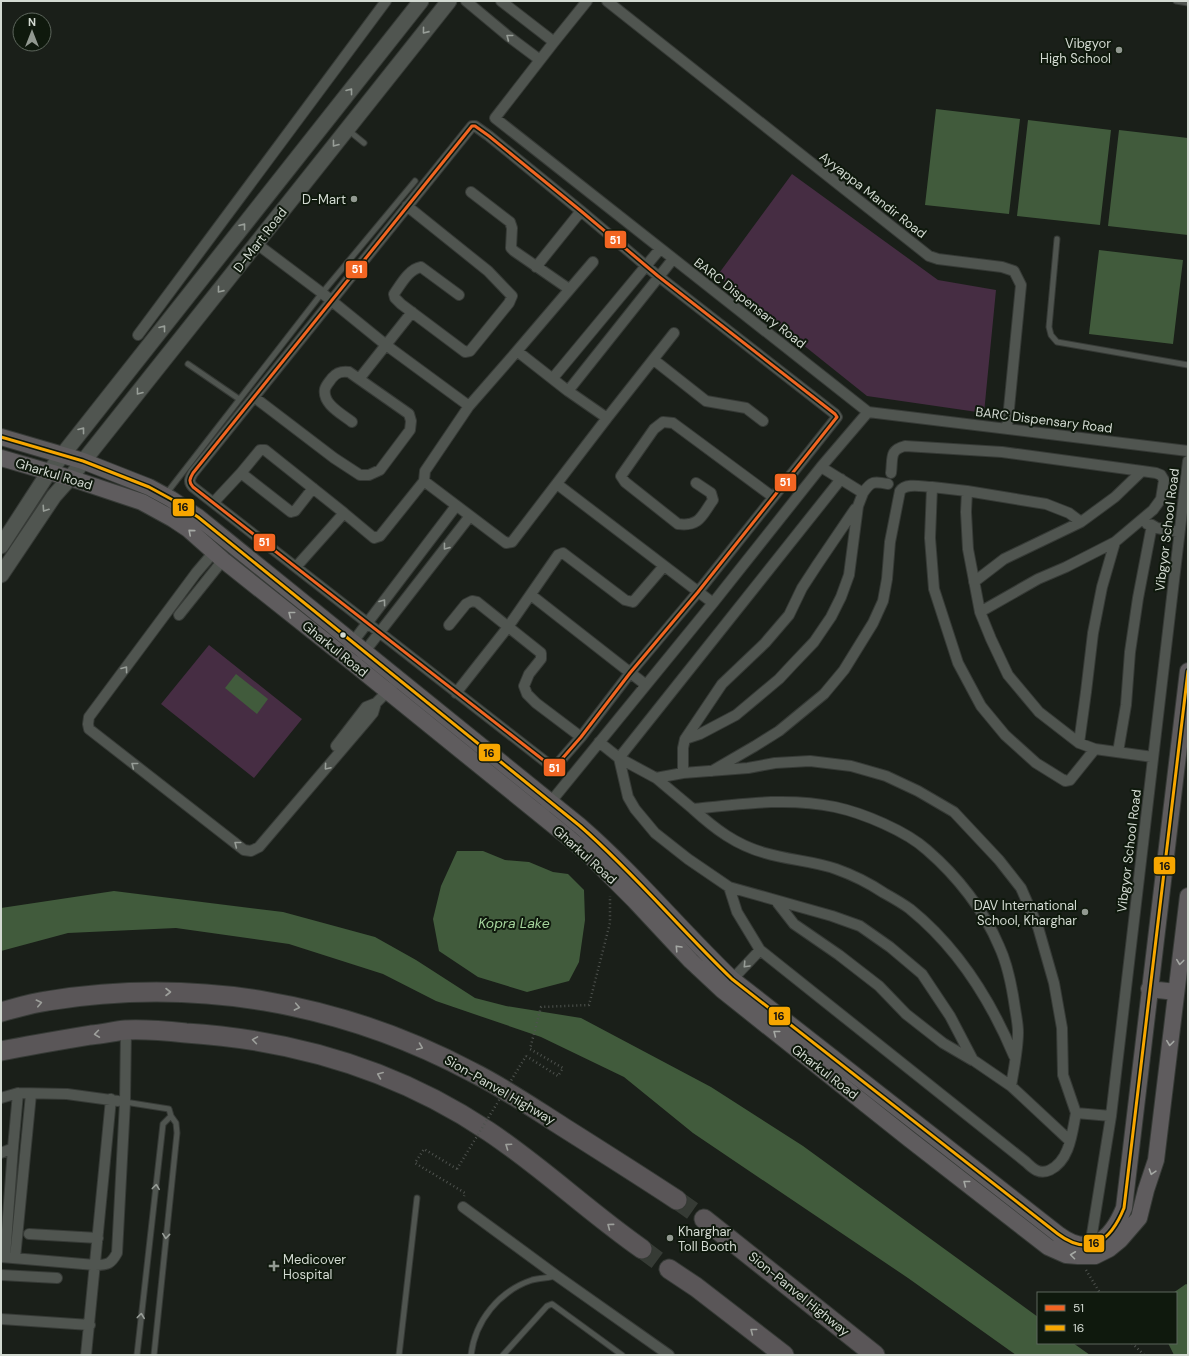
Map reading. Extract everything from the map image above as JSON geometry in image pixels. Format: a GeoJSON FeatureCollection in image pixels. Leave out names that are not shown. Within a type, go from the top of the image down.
{"type":"FeatureCollection","features":[{"type":"Feature","properties":{"kind":"highway","name":"Sion-Panvel Highway"},"geometry":{"type":"LineString","coordinates":[[1,1012],[45,1001],[89,995],[140,992],[221,994],[265,1000],[308,1009],[351,1021],[392,1036],[433,1052],[473,1072],[514,1096],[677,1200]]}},
{"type":"Feature","properties":{"kind":"highway"},"geometry":{"type":"LineString","coordinates":[[1,1051],[52,1041],[126,1030],[217,1035],[258,1040],[339,1060],[378,1074],[428,1096],[452,1109],[487,1131],[549,1176],[610,1226],[642,1249]]}},
{"type":"Feature","properties":{"kind":"highway","name":"Sion-Panvel Highway"},"geometry":{"type":"LineString","coordinates":[[704,1219],[875,1355]]}},
{"type":"Feature","properties":{"kind":"highway"},"geometry":{"type":"LineString","coordinates":[[669,1269],[696,1287],[784,1355]]}},
{"type":"Feature","properties":{"kind":"main road","name":"D-Mart Road"},"geometry":{"type":"LineString","coordinates":[[1,546],[49,472],[421,1]]}},
{"type":"Feature","properties":{"kind":"main road","name":"D-Mart Road"},"geometry":{"type":"LineString","coordinates":[[1,575],[54,496],[84,461],[450,1]]}},
{"type":"Feature","properties":{"kind":"main road","name":"Gharkul Road"},"geometry":{"type":"LineString","coordinates":[[1,438],[84,461],[149,487],[165,495],[198,517],[551,802],[603,846],[647,890],[702,950],[727,985]]}},
{"type":"Feature","properties":{"kind":"main road","name":"Gharkul Road"},"geometry":{"type":"LineString","coordinates":[[1,458],[70,478],[142,502],[157,509],[188,529],[218,556],[349,660],[580,848],[609,875],[690,961],[727,985],[1058,1234],[1085,1248],[1095,1256],[1109,1250],[1139,1218],[1156,1160],[1176,998]]}},
{"type":"Feature","properties":{"kind":"main road"},"geometry":{"type":"LineString","coordinates":[[1085,1248],[1108,1234],[1118,1222],[1124,1208],[1188,671]]}},
{"type":"Feature","properties":{"kind":"main road"},"geometry":{"type":"LineString","coordinates":[[1149,995],[1176,998],[1188,896]]}},
{"type":"Feature","properties":{"kind":"street"},"geometry":{"type":"LineString","coordinates":[[138,335],[386,1]]}},
{"type":"Feature","properties":{"kind":"street"},"geometry":{"type":"LineString","coordinates":[[466,1],[540,60],[587,1]]}},
{"type":"Feature","properties":{"kind":"street"},"geometry":{"type":"LineString","coordinates":[[501,1],[554,42]]}},
{"type":"Feature","properties":{"kind":"street","name":"Ayyappa Mandir Road"},"geometry":{"type":"LineString","coordinates":[[607,1],[929,256],[943,260],[1002,267],[1014,272],[1021,285],[1007,429]]}},
{"type":"Feature","properties":{"kind":"street","name":"BARC Dispensary Road"},"geometry":{"type":"LineString","coordinates":[[540,60],[495,118],[868,412],[1188,451]]}},
{"type":"Feature","properties":{"kind":"street"},"geometry":{"type":"LineString","coordinates":[[472,126],[475,126],[647,265],[658,276],[837,417],[698,592],[630,673],[581,737],[554,768],[379,633],[190,484],[190,478],[407,206],[472,126]]}},
{"type":"Feature","properties":{"kind":"street"},"geometry":{"type":"LineString","coordinates":[[471,192],[510,222],[512,228],[511,248],[569,289]]}},
{"type":"Feature","properties":{"kind":"street"},"geometry":{"type":"LineString","coordinates":[[407,206],[488,271],[512,296],[509,303],[470,351],[465,352],[412,312],[395,298],[394,294],[408,275],[415,268],[421,267],[459,295]]}},
{"type":"Feature","properties":{"kind":"street"},"geometry":{"type":"LineString","coordinates":[[536,267],[581,211]]}},
{"type":"Feature","properties":{"kind":"street"},"geometry":{"type":"LineString","coordinates":[[257,244],[386,345],[468,406]]}},
{"type":"Feature","properties":{"kind":"street"},"geometry":{"type":"LineString","coordinates":[[553,378],[660,249]]}},
{"type":"Feature","properties":{"kind":"street"},"geometry":{"type":"LineString","coordinates":[[568,390],[673,259]]}},
{"type":"Feature","properties":{"kind":"street"},"geometry":{"type":"LineString","coordinates":[[214,502],[260,450],[265,450],[312,488],[327,498],[374,538],[380,536],[424,481],[425,470],[468,406],[593,262]]}},
{"type":"Feature","properties":{"kind":"street"},"geometry":{"type":"LineString","coordinates":[[359,379],[412,312]]}},
{"type":"Feature","properties":{"kind":"street"},"geometry":{"type":"LineString","coordinates":[[424,481],[506,543],[512,542],[674,333]]}},
{"type":"Feature","properties":{"kind":"street"},"geometry":{"type":"LineString","coordinates":[[517,351],[607,418]]}},
{"type":"Feature","properties":{"kind":"street"},"geometry":{"type":"LineString","coordinates":[[654,360],[706,401],[746,408],[763,421]]}},
{"type":"Feature","properties":{"kind":"street"},"geometry":{"type":"LineString","coordinates":[[254,397],[334,458],[360,475],[369,475],[380,470],[410,430],[411,421],[409,414],[349,372],[342,371],[334,375],[325,388],[326,396],[328,403],[352,422]]}},
{"type":"Feature","properties":{"kind":"street"},"geometry":{"type":"LineString","coordinates":[[540,815],[868,412]]}},
{"type":"Feature","properties":{"kind":"street"},"geometry":{"type":"LineString","coordinates":[[696,483],[711,493],[712,500],[698,522],[688,525],[678,524],[625,482],[622,476],[654,429],[662,422],[673,423],[773,497]]}},
{"type":"Feature","properties":{"kind":"street"},"geometry":{"type":"LineString","coordinates":[[891,472],[894,451],[896,448],[905,446],[1002,452],[1156,473],[1161,475],[1164,480],[1161,499],[1153,510],[1115,542],[1066,567],[1038,579],[980,612]]}},
{"type":"Feature","properties":{"kind":"street","name":"Vibgyor School Road"},"geometry":{"type":"LineString","coordinates":[[1085,1248],[1092,1234],[1111,1116],[1188,461]]}},
{"type":"Feature","properties":{"kind":"street"},"geometry":{"type":"LineString","coordinates":[[822,467],[863,493]]}},
{"type":"Feature","properties":{"kind":"street"},"geometry":{"type":"LineString","coordinates":[[974,582],[1004,560],[1081,522],[1115,497],[1142,471]]}},
{"type":"Feature","properties":{"kind":"street"},"geometry":{"type":"LineString","coordinates":[[241,473],[291,512],[295,510],[312,488]]}},
{"type":"Feature","properties":{"kind":"street"},"geometry":{"type":"LineString","coordinates":[[619,758],[840,479]]}},
{"type":"Feature","properties":{"kind":"street"},"geometry":{"type":"LineString","coordinates":[[685,739],[700,734],[736,715],[778,679],[814,642],[831,618],[849,575],[858,506],[863,493],[873,482],[888,484]]}},
{"type":"Feature","properties":{"kind":"street"},"geometry":{"type":"LineString","coordinates":[[556,484],[713,603]]}},
{"type":"Feature","properties":{"kind":"street"},"geometry":{"type":"LineString","coordinates":[[712,771],[779,731],[824,694],[844,670],[873,623],[883,601],[887,579],[890,542],[900,491],[902,488],[908,486],[932,487],[967,491],[1046,504],[1069,513],[1081,522]]}},
{"type":"Feature","properties":{"kind":"street"},"geometry":{"type":"LineString","coordinates":[[932,487],[930,538],[934,589],[958,663],[981,706],[1005,735],[1036,763],[1065,781],[1070,780],[1095,749]]}},
{"type":"Feature","properties":{"kind":"street"},"geometry":{"type":"LineString","coordinates":[[967,491],[966,512],[968,549],[980,612],[991,640],[1008,675],[1039,712],[1079,743],[1095,749],[1153,757]]}},
{"type":"Feature","properties":{"kind":"street"},"geometry":{"type":"LineString","coordinates":[[349,660],[359,647],[367,623],[456,506]]}},
{"type":"Feature","properties":{"kind":"street"},"geometry":{"type":"LineString","coordinates":[[684,773],[683,748],[685,739],[722,684],[765,643],[789,615],[817,565],[858,506]]}},
{"type":"Feature","properties":{"kind":"street"},"geometry":{"type":"LineString","coordinates":[[296,567],[344,512]]}},
{"type":"Feature","properties":{"kind":"street"},"geometry":{"type":"LineString","coordinates":[[349,660],[359,647],[379,633],[470,516]]}},
{"type":"Feature","properties":{"kind":"street"},"geometry":{"type":"LineString","coordinates":[[1138,522],[1152,525],[1158,522],[1180,528]]}},
{"type":"Feature","properties":{"kind":"street"},"geometry":{"type":"LineString","coordinates":[[1118,752],[1126,705],[1130,652],[1138,598],[1152,525]]}},
{"type":"Feature","properties":{"kind":"street"},"geometry":{"type":"LineString","coordinates":[[1079,743],[1093,633],[1102,587],[1115,542]]}},
{"type":"Feature","properties":{"kind":"street"},"geometry":{"type":"LineString","coordinates":[[456,692],[508,627],[558,555],[563,553],[625,600],[633,602],[664,566]]}},
{"type":"Feature","properties":{"kind":"street"},"geometry":{"type":"LineString","coordinates":[[218,556],[196,573],[90,716],[88,724],[89,729],[244,850],[251,851],[259,847],[365,716]]}},
{"type":"Feature","properties":{"kind":"street"},"geometry":{"type":"LineString","coordinates":[[179,615],[205,581],[218,556]]}},
{"type":"Feature","properties":{"kind":"street"},"geometry":{"type":"LineString","coordinates":[[196,573],[205,581]]}},
{"type":"Feature","properties":{"kind":"street"},"geometry":{"type":"LineString","coordinates":[[531,594],[646,685]]}},
{"type":"Feature","properties":{"kind":"street"},"geometry":{"type":"LineString","coordinates":[[449,625],[466,604],[472,601],[477,602],[541,653],[541,659],[529,674],[524,686],[527,694],[536,703],[581,737]]}},
{"type":"Feature","properties":{"kind":"street"},"geometry":{"type":"LineString","coordinates":[[336,746],[365,716],[373,713],[376,703],[398,680]]}},
{"type":"Feature","properties":{"kind":"street"},"geometry":{"type":"LineString","coordinates":[[600,742],[619,758],[656,778],[722,834],[739,844],[764,853],[835,869],[865,881],[909,909],[936,933],[963,964],[1002,1027],[1015,1057]]}},
{"type":"Feature","properties":{"kind":"street"},"geometry":{"type":"LineString","coordinates":[[619,758],[628,797],[635,809],[655,833],[688,859],[729,887],[832,916],[860,926],[890,947],[922,974],[950,1016],[973,1060]]}},
{"type":"Feature","properties":{"kind":"street"},"geometry":{"type":"LineString","coordinates":[[656,778],[684,773],[748,768],[775,763],[810,761],[850,766],[886,776],[918,791],[954,812],[999,860],[1021,888],[1038,927],[1054,983],[1062,1028],[1063,1075],[1076,1113],[1070,1140],[1063,1159],[1056,1167],[1045,1173],[1035,1171],[1026,1162],[760,950],[737,912],[729,887]]}},
{"type":"Feature","properties":{"kind":"street"},"geometry":{"type":"LineString","coordinates":[[693,809],[737,804],[777,802],[808,803],[835,807],[871,818],[905,835],[927,849],[956,879],[975,903],[1000,947],[1014,996],[1018,1032],[1011,1086]]}},
{"type":"Feature","properties":{"kind":"street"},"geometry":{"type":"LineString","coordinates":[[776,901],[794,924],[839,955],[879,986],[906,1014],[943,1042],[1011,1086],[1070,1140]]}},
{"type":"Feature","properties":{"kind":"street"},"geometry":{"type":"LineString","coordinates":[[727,985],[760,950]]}},
{"type":"Feature","properties":{"kind":"street"},"geometry":{"type":"LineString","coordinates":[[18,1093],[3,1239],[3,1257],[96,1265],[105,1265],[113,1261],[117,1253],[125,1102],[126,1030]]}},
{"type":"Feature","properties":{"kind":"street"},"geometry":{"type":"LineString","coordinates":[[1,1098],[18,1093],[67,1094],[125,1102]]}},
{"type":"Feature","properties":{"kind":"street"},"geometry":{"type":"LineString","coordinates":[[15,1258],[30,1094]]}},
{"type":"Feature","properties":{"kind":"street"},"geometry":{"type":"LineString","coordinates":[[86,1355],[96,1265],[111,1099]]}},
{"type":"Feature","properties":{"kind":"street"},"geometry":{"type":"LineString","coordinates":[[1076,1113],[1111,1116]]}},
{"type":"Feature","properties":{"kind":"street"},"geometry":{"type":"LineString","coordinates":[[1,1153],[13,1148]]}},
{"type":"Feature","properties":{"kind":"street"},"geometry":{"type":"LineString","coordinates":[[463,1207],[557,1276],[670,1355]]}},
{"type":"Feature","properties":{"kind":"street"},"geometry":{"type":"LineString","coordinates":[[17,1237],[98,1238]]}},
{"type":"Feature","properties":{"kind":"street"},"geometry":{"type":"LineString","coordinates":[[1,1275],[57,1278]]}},
{"type":"Feature","properties":{"kind":"street"},"geometry":{"type":"LineString","coordinates":[[1,1319],[90,1325]]}},
{"type":"Feature","properties":{"kind":"lane"},"geometry":{"type":"LineString","coordinates":[[1176,1],[1188,3]]}},
{"type":"Feature","properties":{"kind":"lane"},"geometry":{"type":"LineString","coordinates":[[347,129],[364,142]]}},
{"type":"Feature","properties":{"kind":"lane"},"geometry":{"type":"LineString","coordinates":[[165,495],[322,294],[415,181]]}},
{"type":"Feature","properties":{"kind":"lane"},"geometry":{"type":"LineString","coordinates":[[1057,239],[1049,327],[1051,335],[1057,342],[1188,365]]}},
{"type":"Feature","properties":{"kind":"lane"},"geometry":{"type":"LineString","coordinates":[[188,364],[239,399]]}},
{"type":"Feature","properties":{"kind":"lane"},"geometry":{"type":"LineString","coordinates":[[125,1102],[169,1109],[171,1116],[176,1123],[177,1133],[154,1355]]}},
{"type":"Feature","properties":{"kind":"lane"},"geometry":{"type":"LineString","coordinates":[[137,1355],[163,1124],[171,1116]]}},
{"type":"Feature","properties":{"kind":"lane"},"geometry":{"type":"LineString","coordinates":[[398,1355],[417,1198]]}},
{"type":"Feature","properties":{"kind":"lane"},"geometry":{"type":"LineString","coordinates":[[471,1355],[478,1330],[491,1308],[510,1291],[532,1280],[557,1276]]}},
{"type":"Feature","properties":{"kind":"lane"},"geometry":{"type":"LineString","coordinates":[[503,1355],[546,1306],[552,1304],[622,1355]]}},
{"type":"Feature","properties":{"kind":"path"},"geometry":{"type":"LineString","coordinates":[[463,1207],[465,1193],[415,1163],[424,1149],[457,1169],[526,1056],[558,1076],[562,1068],[530,1049],[541,1007],[589,1005],[610,923],[609,875]]}},
{"type":"Feature","properties":{"kind":"path"},"geometry":{"type":"LineString","coordinates":[[1085,1248],[1100,1292]]}},
{"type":"Feature","properties":{"kind":"path"},"geometry":{"type":"LineString","coordinates":[[1133,1344],[1144,1355]]}},
{"type":"Feature","properties":{"kind":"shaded area"},"geometry":{"type":"Polygon","coordinates":[[[792,174],[938,280],[996,290],[984,413],[867,396],[717,276],[792,174]]]}},
{"type":"Feature","properties":{"kind":"shaded area"},"geometry":{"type":"Polygon","coordinates":[[[209,645],[302,719],[254,778],[161,704],[209,645]]]}},
{"type":"Feature","properties":{"kind":"water"},"geometry":{"type":"Polygon","coordinates":[[[936,109],[1020,119],[1009,214],[925,205],[936,109]]]}},
{"type":"Feature","properties":{"kind":"water"},"geometry":{"type":"Polygon","coordinates":[[[1028,120],[1111,130],[1100,225],[1017,216],[1028,120]]]}},
{"type":"Feature","properties":{"kind":"water"},"geometry":{"type":"Polygon","coordinates":[[[1119,130],[1188,138],[1188,235],[1108,226],[1119,130]]]}},
{"type":"Feature","properties":{"kind":"water"},"geometry":{"type":"Polygon","coordinates":[[[1099,250],[1183,260],[1173,344],[1089,334],[1099,250]]]}},
{"type":"Feature","properties":{"kind":"water"},"geometry":{"type":"Polygon","coordinates":[[[236,674],[268,699],[257,714],[225,688],[236,674]]]}},
{"type":"Feature","properties":{"kind":"water","name":"Kopra Lake"},"geometry":{"type":"Polygon","coordinates":[[[457,851],[483,851],[505,860],[529,862],[553,872],[568,874],[584,890],[585,920],[579,962],[569,981],[527,992],[478,977],[439,951],[433,919],[441,886],[457,851]]]}},
{"type":"Feature","properties":{"kind":"water"},"geometry":{"type":"Polygon","coordinates":[[[114,891],[283,912],[375,937],[416,960],[475,998],[506,1006],[581,1018],[711,1087],[803,1146],[1037,1316],[1037,1344],[1074,1344],[1090,1355],[1016,1355],[908,1278],[693,1133],[624,1077],[541,1037],[436,1001],[383,974],[289,944],[176,928],[68,933],[1,951],[1,908],[114,891]]]}},
{"type":"Feature","properties":{"kind":"water"},"geometry":{"type":"Polygon","coordinates":[[[1186,1284],[1188,1285],[1188,1355],[1174,1355],[1168,1344],[1177,1344],[1177,1292],[1174,1292],[1186,1284]]]}},
{"type":"Feature","properties":{"kind":"tunnel"},"geometry":{"type":"LineString","coordinates":[[677,1200],[704,1219]]}},
{"type":"Feature","properties":{"kind":"tunnel"},"geometry":{"type":"LineString","coordinates":[[642,1249],[669,1269]]}},
{"type":"Feature","properties":{"kind":"transit line","name":"51"},"geometry":{"type":"LineString","coordinates":[[472,126],[475,126],[489,136],[658,276],[837,417],[698,592],[630,673],[581,737],[554,768],[193,487],[190,482],[190,478],[193,473],[472,126]]}},
{"type":"Feature","properties":{"kind":"transit line","name":"16"},"geometry":{"type":"LineString","coordinates":[[1,437],[83,461],[149,487],[171,499],[198,517],[580,826],[638,882],[732,979],[1058,1234],[1069,1241],[1080,1245],[1090,1245],[1106,1237],[1113,1229],[1124,1208],[1188,671]]}},
{"type":"Feature","properties":{"kind":"place","name":"Vibgyor High School"},"geometry":{"type":"Point","coordinates":[1119,50]}},
{"type":"Feature","properties":{"kind":"place","name":"D-Mart"},"geometry":{"type":"Point","coordinates":[354,199]}},
{"type":"Feature","properties":{"kind":"place","name":"DAV International School, Kharghar"},"geometry":{"type":"Point","coordinates":[1085,912]}},
{"type":"Feature","properties":{"kind":"place","name":"Kharghar Toll Booth"},"geometry":{"type":"Point","coordinates":[670,1238]}},
{"type":"Feature","properties":{"kind":"place","name":"Medicover Hospital"},"geometry":{"type":"Point","coordinates":[274,1266]}}]}
